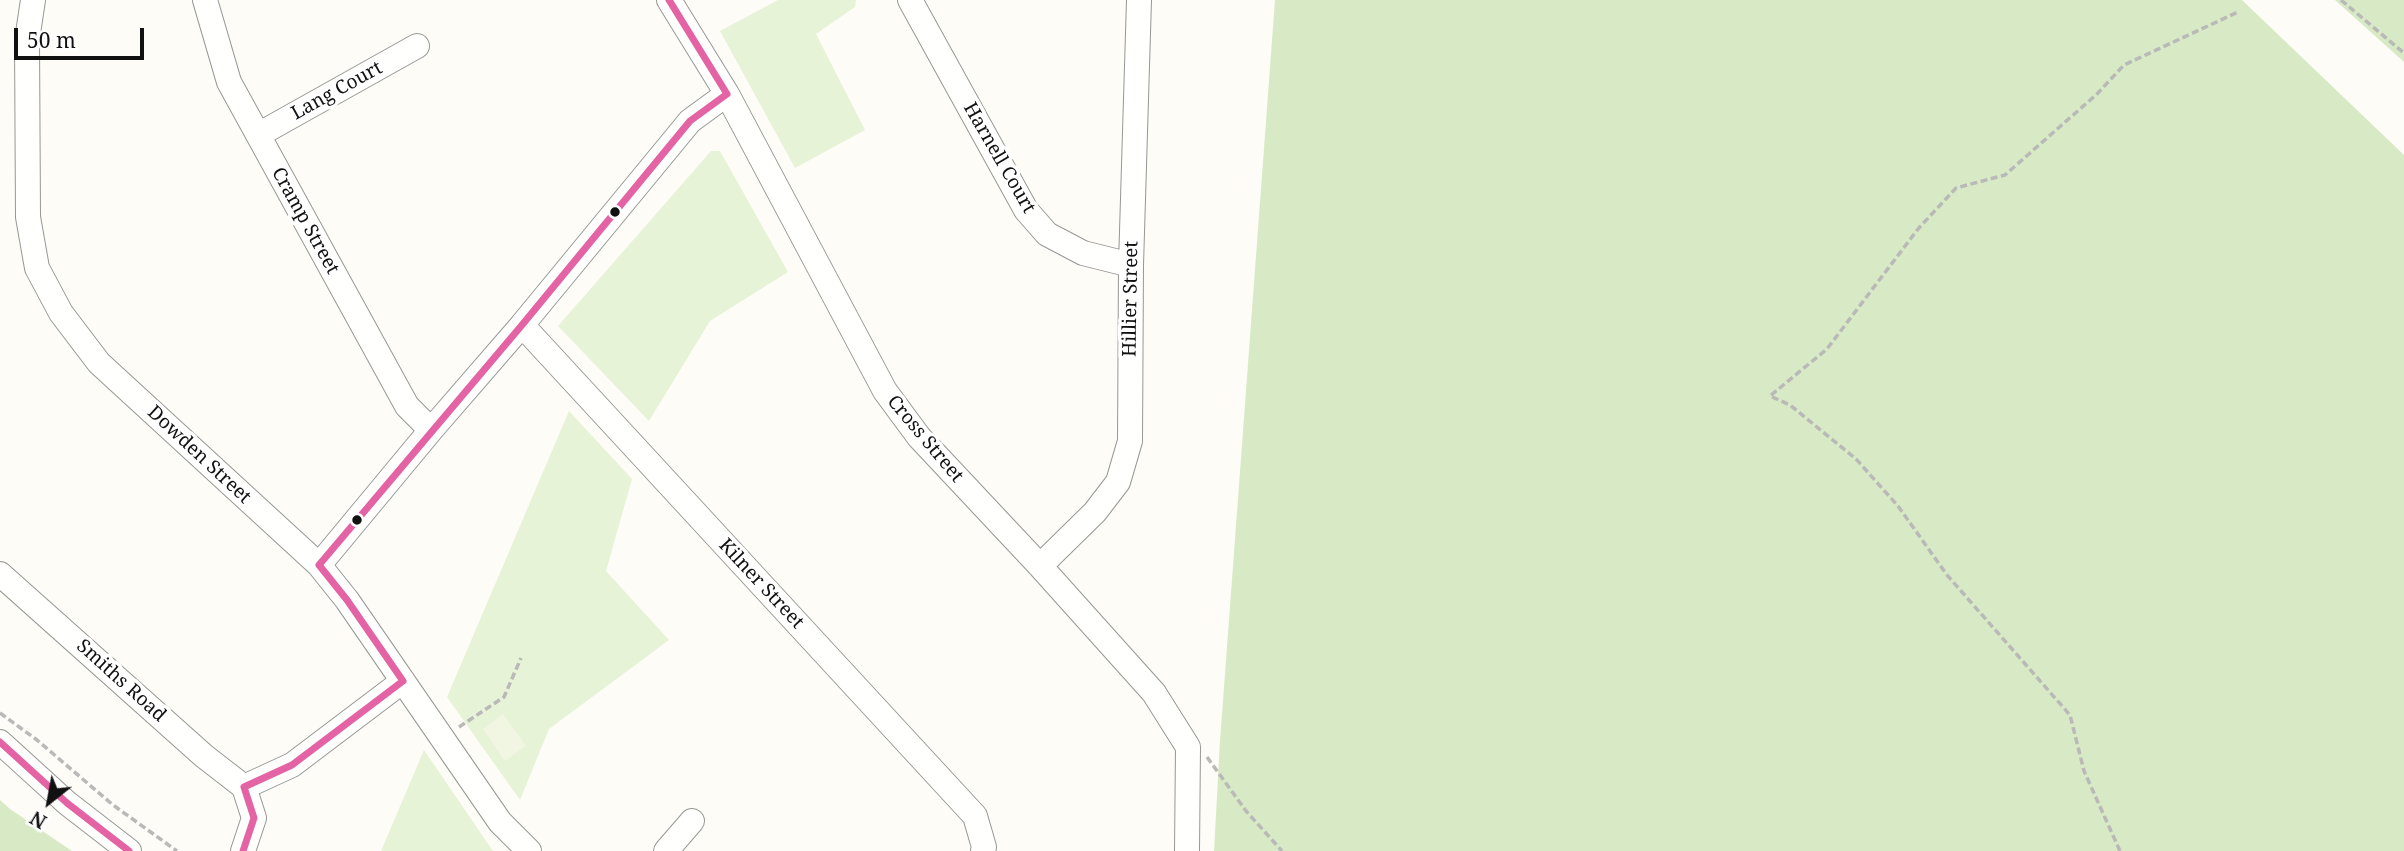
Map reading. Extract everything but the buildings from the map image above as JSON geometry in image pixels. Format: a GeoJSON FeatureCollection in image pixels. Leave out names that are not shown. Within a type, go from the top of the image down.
{"type":"FeatureCollection","features":[{"type":"Feature","properties":{"kind":"street","name":"Dowden Street"},"geometry":{"type":"LineString","coordinates":[[33,0],[27,40],[28,217],[37,268],[61,313],[99,363],[319,565],[347,600],[500,822],[529,851]]}},
{"type":"Feature","properties":{"kind":"street","name":"Cramp Street"},"geometry":{"type":"LineString","coordinates":[[205,0],[229,82],[408,406],[431,430]]}},
{"type":"Feature","properties":{"kind":"street","name":"Cross Street"},"geometry":{"type":"LineString","coordinates":[[669,0],[727,94],[885,391],[919,437],[1154,693],[1188,747]]}},
{"type":"Feature","properties":{"kind":"street","name":"Harnell Court"},"geometry":{"type":"LineString","coordinates":[[910,0],[1033,218],[1047,234],[1083,253],[1131,265]]}},
{"type":"Feature","properties":{"kind":"street","name":"Hillier Street"},"geometry":{"type":"LineString","coordinates":[[1040,566],[1095,512],[1118,482],[1130,441],[1131,265],[1139,0]]}},
{"type":"Feature","properties":{"kind":"street","name":"Lang Court"},"geometry":{"type":"LineString","coordinates":[[258,135],[417,46]]}},
{"type":"Feature","properties":{"kind":"street"},"geometry":{"type":"LineString","coordinates":[[319,565],[690,121],[727,94]]}},
{"type":"Feature","properties":{"kind":"street","name":"Kilner Street"},"geometry":{"type":"LineString","coordinates":[[522,325],[975,816],[985,847],[983,851]]}},
{"type":"Feature","properties":{"kind":"street","name":"Smiths Road"},"geometry":{"type":"LineString","coordinates":[[0,573],[204,756],[244,787]]}},
{"type":"Feature","properties":{"kind":"street"},"geometry":{"type":"LineString","coordinates":[[243,851],[254,818],[244,787],[292,765],[403,681]]}},
{"type":"Feature","properties":{"kind":"street"},"geometry":{"type":"LineString","coordinates":[[0,742],[67,803],[129,851]]}},
{"type":"Feature","properties":{"kind":"street"},"geometry":{"type":"LineString","coordinates":[[1187,851],[1188,747]]}},
{"type":"Feature","properties":{"kind":"street"},"geometry":{"type":"LineString","coordinates":[[0,758],[105,851]]}},
{"type":"Feature","properties":{"kind":"street"},"geometry":{"type":"LineString","coordinates":[[666,851],[692,821]]}},
{"type":"Feature","properties":{"kind":"path"},"geometry":{"type":"LineString","coordinates":[[2341,0],[2404,53]]}},
{"type":"Feature","properties":{"kind":"path"},"geometry":{"type":"LineString","coordinates":[[2120,851],[2084,771],[2070,715],[1947,575],[1898,506],[1856,459],[1790,405],[1770,396],[1827,349],[1918,229],[1956,188],[2005,175],[2097,94],[2124,65],[2238,12]]}},
{"type":"Feature","properties":{"kind":"path"},"geometry":{"type":"LineString","coordinates":[[443,739],[504,697],[520,658]]}},
{"type":"Feature","properties":{"kind":"path"},"geometry":{"type":"LineString","coordinates":[[0,713],[37,740],[113,805],[177,851]]}},
{"type":"Feature","properties":{"kind":"path"},"geometry":{"type":"LineString","coordinates":[[1188,747],[1209,758],[1246,811],[1282,851]]}},
{"type":"Feature","properties":{"kind":"green space"},"geometry":{"type":"Polygon","coordinates":[[[778,0],[856,0],[855,7],[816,34],[865,130],[795,168],[720,31],[778,0]]]}},
{"type":"Feature","properties":{"kind":"green space"},"geometry":{"type":"Polygon","coordinates":[[[1275,0],[2242,0],[2404,155],[2404,851],[1214,851],[1275,0]]]}},
{"type":"Feature","properties":{"kind":"green space"},"geometry":{"type":"Polygon","coordinates":[[[2335,0],[2404,0],[2404,62],[2335,0]]]}},
{"type":"Feature","properties":{"kind":"green space"},"geometry":{"type":"Polygon","coordinates":[[[711,151],[720,151],[788,272],[710,321],[649,421],[558,326],[711,151]]]}},
{"type":"Feature","properties":{"kind":"green space"},"geometry":{"type":"Polygon","coordinates":[[[569,411],[632,479],[606,571],[669,640],[549,729],[520,800],[447,697],[569,411]]]}},
{"type":"Feature","properties":{"kind":"green space"},"geometry":{"type":"Polygon","coordinates":[[[503,714],[526,746],[505,761],[483,729],[503,714]]]}},
{"type":"Feature","properties":{"kind":"green space"},"geometry":{"type":"Polygon","coordinates":[[[424,750],[493,851],[381,851],[424,750]]]}},
{"type":"Feature","properties":{"kind":"green space"},"geometry":{"type":"Polygon","coordinates":[[[0,800],[10,809],[72,851],[0,851],[0,800]]]}},
{"type":"Feature","properties":{"kind":"transit line"},"geometry":{"type":"LineString","coordinates":[[669,0],[727,94]]}},
{"type":"Feature","properties":{"kind":"transit line"},"geometry":{"type":"LineString","coordinates":[[319,565],[690,121],[727,94]]}},
{"type":"Feature","properties":{"kind":"transit line"},"geometry":{"type":"LineString","coordinates":[[319,565],[347,600],[403,681]]}},
{"type":"Feature","properties":{"kind":"transit line"},"geometry":{"type":"LineString","coordinates":[[244,787],[292,765],[403,681]]}},
{"type":"Feature","properties":{"kind":"transit line"},"geometry":{"type":"LineString","coordinates":[[0,742],[67,803],[129,851]]}},
{"type":"Feature","properties":{"kind":"transit line"},"geometry":{"type":"LineString","coordinates":[[243,851],[254,818],[244,787]]}}]}
